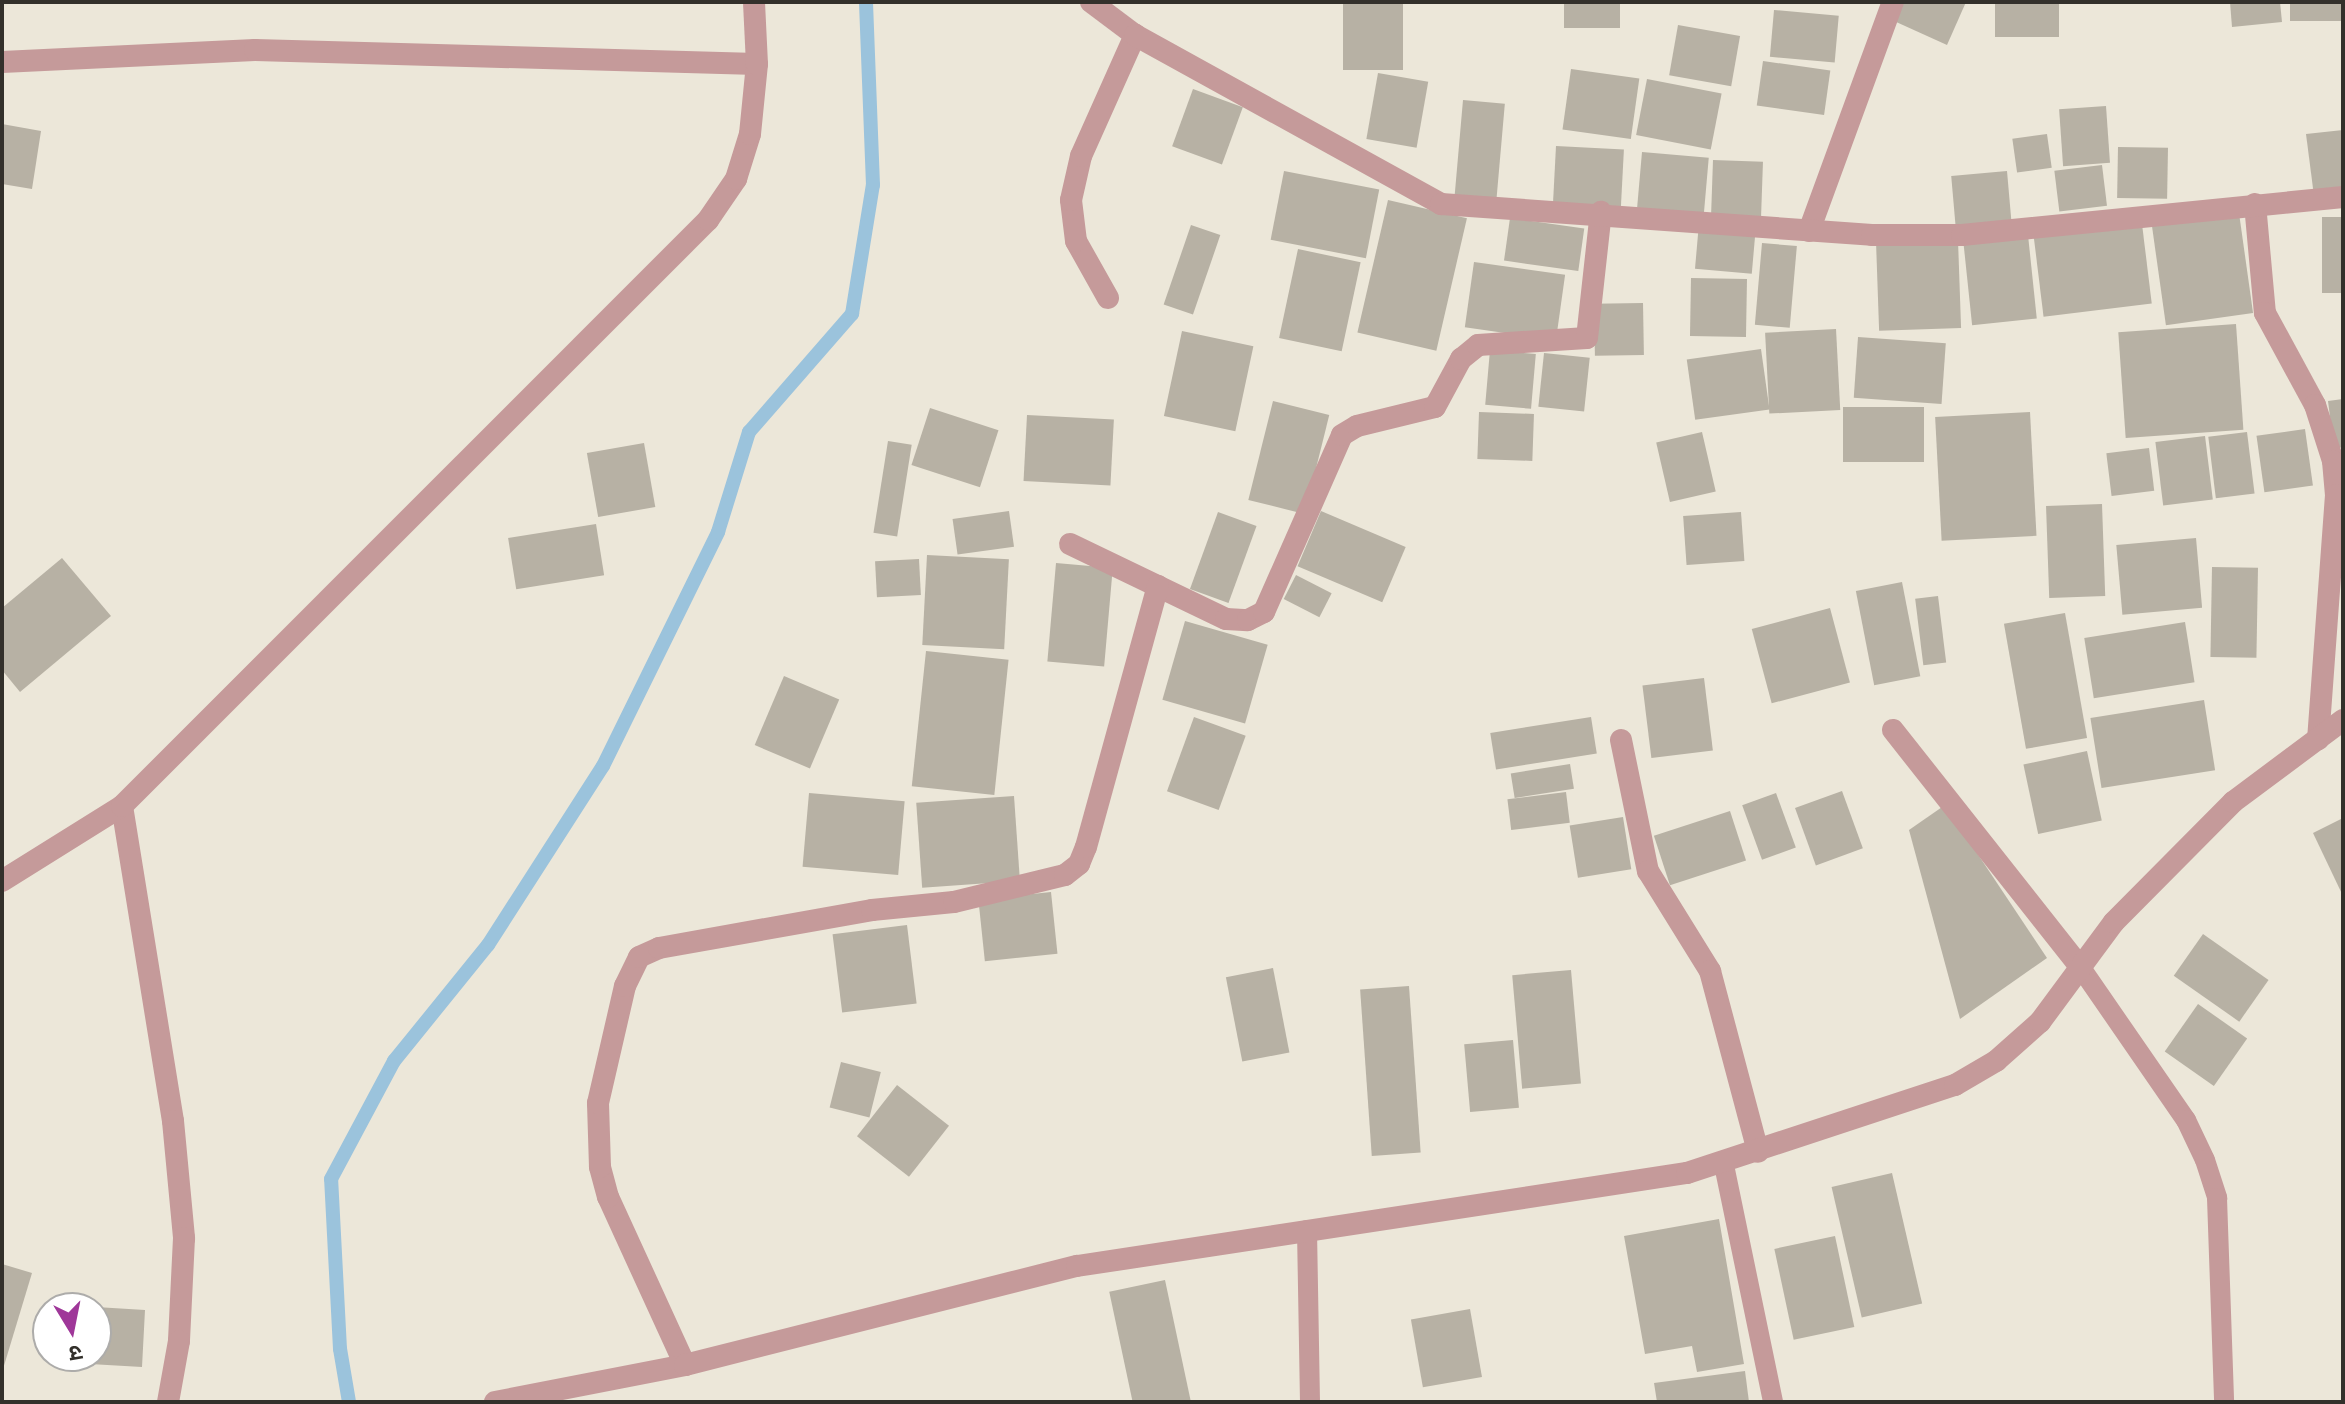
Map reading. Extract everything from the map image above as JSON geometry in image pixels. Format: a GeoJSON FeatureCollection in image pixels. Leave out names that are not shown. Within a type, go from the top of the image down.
{"type":"FeatureCollection","features":[{"type":"Feature","properties":{"kind":"street"},"geometry":{"type":"LineString","coordinates":[[2,881],[122,806],[708,220],[736,179],[750,134],[757,64],[754,2]]}},
{"type":"Feature","properties":{"kind":"street"},"geometry":{"type":"LineString","coordinates":[[1091,2],[1135,35],[1441,204],[1601,212],[1809,231],[1962,235],[2343,197]]}},
{"type":"Feature","properties":{"kind":"street"},"geometry":{"type":"LineString","coordinates":[[1809,231],[1893,2]]}},
{"type":"Feature","properties":{"kind":"street"},"geometry":{"type":"LineString","coordinates":[[1108,298],[1076,241],[1071,200],[1081,156],[1135,35]]}},
{"type":"Feature","properties":{"kind":"street"},"geometry":{"type":"LineString","coordinates":[[2,62],[255,50],[757,64]]}},
{"type":"Feature","properties":{"kind":"street"},"geometry":{"type":"LineString","coordinates":[[2255,204],[2265,313],[2315,405],[2333,461],[2336,495],[2318,739]]}},
{"type":"Feature","properties":{"kind":"street"},"geometry":{"type":"LineString","coordinates":[[1070,544],[1226,619],[1248,620],[1264,612],[1342,435],[1357,426],[1435,407],[1461,359],[1478,345],[1587,338],[1601,212]]}},
{"type":"Feature","properties":{"kind":"street"},"geometry":{"type":"LineString","coordinates":[[685,1365],[608,1197],[600,1167],[598,1103],[625,986],[639,957],[659,948],[857,913],[954,902],[1052,882],[1065,875],[1079,864],[1086,847],[1158,586]]}},
{"type":"Feature","properties":{"kind":"street"},"geometry":{"type":"LineString","coordinates":[[495,1402],[685,1365],[1077,1266],[1724,1165],[1955,1085],[1996,1061],[2040,1022],[2114,922],[2233,802],[2343,720]]}},
{"type":"Feature","properties":{"kind":"street"},"geometry":{"type":"LineString","coordinates":[[1893,730],[2081,968]]}},
{"type":"Feature","properties":{"kind":"street"},"geometry":{"type":"LineString","coordinates":[[1621,740],[1648,871],[1710,971],[1758,1152]]}},
{"type":"Feature","properties":{"kind":"street"},"geometry":{"type":"LineString","coordinates":[[122,806],[173,1121],[184,1238],[179,1341],[168,1402]]}},
{"type":"Feature","properties":{"kind":"lane"},"geometry":{"type":"LineString","coordinates":[[2081,968],[2186,1120],[2205,1160],[2217,1198],[2224,1402]]}},
{"type":"Feature","properties":{"kind":"lane"},"geometry":{"type":"LineString","coordinates":[[1724,1165],[1773,1402]]}},
{"type":"Feature","properties":{"kind":"lane"},"geometry":{"type":"LineString","coordinates":[[1307,1230],[1310,1402]]}},
{"type":"Feature","properties":{"kind":"building"},"geometry":{"type":"Polygon","coordinates":[[[1343,2],[1403,2],[1403,70],[1343,70],[1343,2]]]}},
{"type":"Feature","properties":{"kind":"building"},"geometry":{"type":"Polygon","coordinates":[[[1564,2],[1620,2],[1620,28],[1564,28],[1564,2]]]}},
{"type":"Feature","properties":{"kind":"building"},"geometry":{"type":"Polygon","coordinates":[[[1903,2],[1966,2],[1947,45],[1894,21],[1903,2]]]}},
{"type":"Feature","properties":{"kind":"building"},"geometry":{"type":"Polygon","coordinates":[[[1995,2],[2059,2],[2059,37],[1995,37],[1995,2]]]}},
{"type":"Feature","properties":{"kind":"building"},"geometry":{"type":"Polygon","coordinates":[[[2230,2],[2280,2],[2282,22],[2232,27],[2230,2]]]}},
{"type":"Feature","properties":{"kind":"building"},"geometry":{"type":"Polygon","coordinates":[[[2290,2],[2343,2],[2343,21],[2290,21],[2290,2]]]}},
{"type":"Feature","properties":{"kind":"building"},"geometry":{"type":"Polygon","coordinates":[[[1774,10],[1839,16],[1835,62],[1770,57],[1774,10]]]}},
{"type":"Feature","properties":{"kind":"building"},"geometry":{"type":"Polygon","coordinates":[[[1678,25],[1740,36],[1731,86],[1669,75],[1678,25]]]}},
{"type":"Feature","properties":{"kind":"building"},"geometry":{"type":"Polygon","coordinates":[[[1763,61],[1830,70],[1824,115],[1757,106],[1763,61]]]}},
{"type":"Feature","properties":{"kind":"building"},"geometry":{"type":"Polygon","coordinates":[[[1571,69],[1639,79],[1631,139],[1563,129],[1571,69]]]}},
{"type":"Feature","properties":{"kind":"building"},"geometry":{"type":"Polygon","coordinates":[[[1378,73],[1428,82],[1417,148],[1366,139],[1378,73]]]}},
{"type":"Feature","properties":{"kind":"building"},"geometry":{"type":"Polygon","coordinates":[[[1647,79],[1722,94],[1711,149],[1636,135],[1647,79]]]}},
{"type":"Feature","properties":{"kind":"building"},"geometry":{"type":"Polygon","coordinates":[[[1193,89],[1243,107],[1222,164],[1172,146],[1193,89]]]}},
{"type":"Feature","properties":{"kind":"building"},"geometry":{"type":"Polygon","coordinates":[[[1463,100],[1505,104],[1496,200],[1455,197],[1463,100]]]}},
{"type":"Feature","properties":{"kind":"building"},"geometry":{"type":"Polygon","coordinates":[[[2106,106],[2110,163],[2063,166],[2059,109],[2106,106]]]}},
{"type":"Feature","properties":{"kind":"building"},"geometry":{"type":"Polygon","coordinates":[[[2,124],[41,131],[32,189],[2,184],[2,124]]]}},
{"type":"Feature","properties":{"kind":"building"},"geometry":{"type":"Polygon","coordinates":[[[2343,130],[2343,192],[2314,196],[2306,134],[2343,130]]]}},
{"type":"Feature","properties":{"kind":"building"},"geometry":{"type":"Polygon","coordinates":[[[2047,134],[2052,168],[2017,173],[2012,139],[2047,134]]]}},
{"type":"Feature","properties":{"kind":"building"},"geometry":{"type":"Polygon","coordinates":[[[1556,146],[1624,150],[1621,207],[1553,204],[1556,146]]]}},
{"type":"Feature","properties":{"kind":"building"},"geometry":{"type":"Polygon","coordinates":[[[2118,147],[2168,148],[2167,199],[2117,198],[2118,147]]]}},
{"type":"Feature","properties":{"kind":"building"},"geometry":{"type":"Polygon","coordinates":[[[1642,152],[1709,158],[1704,214],[1637,208],[1642,152]]]}},
{"type":"Feature","properties":{"kind":"building"},"geometry":{"type":"Polygon","coordinates":[[[1713,160],[1763,162],[1761,217],[1711,215],[1713,160]]]}},
{"type":"Feature","properties":{"kind":"building"},"geometry":{"type":"Polygon","coordinates":[[[2102,165],[2107,206],[2059,212],[2054,171],[2102,165]]]}},
{"type":"Feature","properties":{"kind":"building"},"geometry":{"type":"Polygon","coordinates":[[[1284,171],[1379,190],[1366,258],[1271,240],[1284,171]]]}},
{"type":"Feature","properties":{"kind":"building"},"geometry":{"type":"Polygon","coordinates":[[[2007,171],[2012,224],[1956,229],[1951,176],[2007,171]]]}},
{"type":"Feature","properties":{"kind":"building"},"geometry":{"type":"Polygon","coordinates":[[[1388,200],[1467,218],[1436,351],[1357,333],[1388,200]]]}},
{"type":"Feature","properties":{"kind":"building"},"geometry":{"type":"Polygon","coordinates":[[[2239,213],[2253,313],[2166,325],[2152,225],[2239,213]]]}},
{"type":"Feature","properties":{"kind":"building"},"geometry":{"type":"Polygon","coordinates":[[[2322,217],[2343,217],[2343,293],[2322,293],[2322,217]]]}},
{"type":"Feature","properties":{"kind":"building"},"geometry":{"type":"Polygon","coordinates":[[[1510,218],[1584,228],[1578,271],[1504,261],[1510,218]]]}},
{"type":"Feature","properties":{"kind":"building"},"geometry":{"type":"Polygon","coordinates":[[[1699,223],[1756,228],[1752,274],[1695,269],[1699,223]]]}},
{"type":"Feature","properties":{"kind":"building"},"geometry":{"type":"Polygon","coordinates":[[[2142,224],[2152,303],[2044,317],[2034,237],[2142,224]]]}},
{"type":"Feature","properties":{"kind":"building"},"geometry":{"type":"Polygon","coordinates":[[[1191,225],[1220,235],[1193,315],[1164,304],[1191,225]]]}},
{"type":"Feature","properties":{"kind":"building"},"geometry":{"type":"Polygon","coordinates":[[[2028,235],[2037,319],[1972,325],[1963,242],[2028,235]]]}},
{"type":"Feature","properties":{"kind":"building"},"geometry":{"type":"Polygon","coordinates":[[[1958,240],[1961,328],[1879,331],[1876,243],[1958,240]]]}},
{"type":"Feature","properties":{"kind":"building"},"geometry":{"type":"Polygon","coordinates":[[[1762,243],[1797,246],[1790,328],[1755,325],[1762,243]]]}},
{"type":"Feature","properties":{"kind":"building"},"geometry":{"type":"Polygon","coordinates":[[[1298,249],[1361,262],[1342,351],[1279,338],[1298,249]]]}},
{"type":"Feature","properties":{"kind":"building"},"geometry":{"type":"Polygon","coordinates":[[[1474,262],[1565,275],[1556,340],[1465,327],[1474,262]]]}},
{"type":"Feature","properties":{"kind":"building"},"geometry":{"type":"Polygon","coordinates":[[[1691,278],[1747,279],[1746,337],[1690,336],[1691,278]]]}},
{"type":"Feature","properties":{"kind":"building"},"geometry":{"type":"Polygon","coordinates":[[[1643,303],[1644,355],[1595,356],[1594,304],[1643,303]]]}},
{"type":"Feature","properties":{"kind":"building"},"geometry":{"type":"Polygon","coordinates":[[[2236,324],[2243,430],[2126,438],[2118,332],[2236,324]]]}},
{"type":"Feature","properties":{"kind":"building"},"geometry":{"type":"Polygon","coordinates":[[[1836,329],[1840,410],[1769,414],[1765,333],[1836,329]]]}},
{"type":"Feature","properties":{"kind":"building"},"geometry":{"type":"Polygon","coordinates":[[[1182,331],[1253,346],[1235,431],[1164,416],[1182,331]]]}},
{"type":"Feature","properties":{"kind":"building"},"geometry":{"type":"Polygon","coordinates":[[[1858,337],[1946,343],[1942,404],[1854,398],[1858,337]]]}},
{"type":"Feature","properties":{"kind":"building"},"geometry":{"type":"Polygon","coordinates":[[[1761,349],[1769,409],[1695,420],[1687,359],[1761,349]]]}},
{"type":"Feature","properties":{"kind":"building"},"geometry":{"type":"Polygon","coordinates":[[[1490,350],[1536,354],[1531,409],[1485,405],[1490,350]]]}},
{"type":"Feature","properties":{"kind":"building"},"geometry":{"type":"Polygon","coordinates":[[[1544,353],[1590,358],[1584,412],[1538,407],[1544,353]]]}},
{"type":"Feature","properties":{"kind":"building"},"geometry":{"type":"Polygon","coordinates":[[[2343,399],[2343,447],[2334,449],[2328,401],[2343,399]]]}},
{"type":"Feature","properties":{"kind":"building"},"geometry":{"type":"Polygon","coordinates":[[[1273,401],[1329,415],[1305,514],[1248,500],[1273,401]]]}},
{"type":"Feature","properties":{"kind":"building"},"geometry":{"type":"Polygon","coordinates":[[[1843,407],[1924,407],[1924,462],[1843,462],[1843,407]]]}},
{"type":"Feature","properties":{"kind":"building"},"geometry":{"type":"Polygon","coordinates":[[[930,408],[998,430],[980,487],[911,465],[930,408]]]}},
{"type":"Feature","properties":{"kind":"building"},"geometry":{"type":"Polygon","coordinates":[[[1479,412],[1534,414],[1532,461],[1477,459],[1479,412]]]}},
{"type":"Feature","properties":{"kind":"building"},"geometry":{"type":"Polygon","coordinates":[[[2030,412],[2036,536],[1942,541],[1935,417],[2030,412]]]}},
{"type":"Feature","properties":{"kind":"building"},"geometry":{"type":"Polygon","coordinates":[[[1027,415],[1114,420],[1110,485],[1024,481],[1027,415]]]}},
{"type":"Feature","properties":{"kind":"building"},"geometry":{"type":"Polygon","coordinates":[[[2305,429],[2313,485],[2264,492],[2256,436],[2305,429]]]}},
{"type":"Feature","properties":{"kind":"building"},"geometry":{"type":"Polygon","coordinates":[[[1702,432],[1716,491],[1670,502],[1656,443],[1702,432]]]}},
{"type":"Feature","properties":{"kind":"building"},"geometry":{"type":"Polygon","coordinates":[[[2247,432],[2255,494],[2216,498],[2208,437],[2247,432]]]}},
{"type":"Feature","properties":{"kind":"building"},"geometry":{"type":"Polygon","coordinates":[[[2205,436],[2213,500],[2163,506],[2155,442],[2205,436]]]}},
{"type":"Feature","properties":{"kind":"building"},"geometry":{"type":"Polygon","coordinates":[[[888,441],[912,445],[897,537],[873,533],[888,441]]]}},
{"type":"Feature","properties":{"kind":"building"},"geometry":{"type":"Polygon","coordinates":[[[644,443],[655,507],[598,517],[587,453],[644,443]]]}},
{"type":"Feature","properties":{"kind":"building"},"geometry":{"type":"Polygon","coordinates":[[[2149,448],[2154,491],[2112,496],[2106,453],[2149,448]]]}},
{"type":"Feature","properties":{"kind":"building"},"geometry":{"type":"Polygon","coordinates":[[[2102,504],[2105,596],[2049,598],[2046,506],[2102,504]]]}},
{"type":"Feature","properties":{"kind":"building"},"geometry":{"type":"Polygon","coordinates":[[[1009,511],[1014,547],[958,555],[953,519],[1009,511]]]}},
{"type":"Feature","properties":{"kind":"building"},"geometry":{"type":"Polygon","coordinates":[[[1321,511],[1406,547],[1382,602],[1298,566],[1321,511]]]}},
{"type":"Feature","properties":{"kind":"building"},"geometry":{"type":"Polygon","coordinates":[[[1218,512],[1257,526],[1228,603],[1190,589],[1218,512]]]}},
{"type":"Feature","properties":{"kind":"building"},"geometry":{"type":"Polygon","coordinates":[[[1741,512],[1744,561],[1687,565],[1683,516],[1741,512]]]}},
{"type":"Feature","properties":{"kind":"building"},"geometry":{"type":"Polygon","coordinates":[[[596,524],[604,575],[516,589],[508,538],[596,524]]]}},
{"type":"Feature","properties":{"kind":"building"},"geometry":{"type":"Polygon","coordinates":[[[2196,538],[2202,608],[2122,615],[2116,545],[2196,538]]]}},
{"type":"Feature","properties":{"kind":"building"},"geometry":{"type":"Polygon","coordinates":[[[927,555],[1009,559],[1004,649],[922,645],[927,555]]]}},
{"type":"Feature","properties":{"kind":"building"},"geometry":{"type":"Polygon","coordinates":[[[62,558],[111,616],[20,692],[2,670],[2,608],[62,558]]]}},
{"type":"Feature","properties":{"kind":"building"},"geometry":{"type":"Polygon","coordinates":[[[919,559],[921,595],[877,597],[875,561],[919,559]]]}},
{"type":"Feature","properties":{"kind":"building"},"geometry":{"type":"Polygon","coordinates":[[[1056,563],[1113,568],[1104,667],[1047,662],[1056,563]]]}},
{"type":"Feature","properties":{"kind":"building"},"geometry":{"type":"Polygon","coordinates":[[[2212,567],[2258,568],[2256,658],[2210,657],[2212,567]]]}},
{"type":"Feature","properties":{"kind":"building"},"geometry":{"type":"Polygon","coordinates":[[[1296,575],[1332,593],[1319,617],[1284,599],[1296,575]]]}},
{"type":"Feature","properties":{"kind":"building"},"geometry":{"type":"Polygon","coordinates":[[[1902,582],[1920,676],[1874,685],[1856,591],[1902,582]]]}},
{"type":"Feature","properties":{"kind":"building"},"geometry":{"type":"Polygon","coordinates":[[[1938,596],[1946,663],[1923,665],[1915,599],[1938,596]]]}},
{"type":"Feature","properties":{"kind":"building"},"geometry":{"type":"Polygon","coordinates":[[[1830,608],[1850,682],[1772,703],[1752,629],[1830,608]]]}},
{"type":"Feature","properties":{"kind":"building"},"geometry":{"type":"Polygon","coordinates":[[[2065,613],[2087,738],[2026,749],[2004,624],[2065,613]]]}},
{"type":"Feature","properties":{"kind":"building"},"geometry":{"type":"Polygon","coordinates":[[[1185,621],[1268,645],[1245,724],[1162,700],[1185,621]]]}},
{"type":"Feature","properties":{"kind":"building"},"geometry":{"type":"Polygon","coordinates":[[[2185,622],[2195,682],[2094,698],[2084,638],[2185,622]]]}},
{"type":"Feature","properties":{"kind":"building"},"geometry":{"type":"Polygon","coordinates":[[[926,651],[1009,660],[994,795],[912,786],[926,651]]]}},
{"type":"Feature","properties":{"kind":"building"},"geometry":{"type":"Polygon","coordinates":[[[784,676],[839,699],[810,768],[755,745],[784,676]]]}},
{"type":"Feature","properties":{"kind":"building"},"geometry":{"type":"Polygon","coordinates":[[[1704,678],[1713,750],[1651,758],[1642,686],[1704,678]]]}},
{"type":"Feature","properties":{"kind":"building"},"geometry":{"type":"Polygon","coordinates":[[[2204,700],[2215,770],[2102,788],[2090,718],[2204,700]]]}},
{"type":"Feature","properties":{"kind":"building"},"geometry":{"type":"Polygon","coordinates":[[[1194,717],[1246,736],[1219,810],[1167,791],[1194,717]]]}},
{"type":"Feature","properties":{"kind":"building"},"geometry":{"type":"Polygon","coordinates":[[[1591,717],[1597,754],[1496,770],[1490,733],[1591,717]]]}},
{"type":"Feature","properties":{"kind":"building"},"geometry":{"type":"Polygon","coordinates":[[[2087,751],[2102,820],[2038,834],[2023,765],[2087,751]]]}},
{"type":"Feature","properties":{"kind":"building"},"geometry":{"type":"Polygon","coordinates":[[[1570,764],[1574,789],[1515,798],[1511,773],[1570,764]]]}},
{"type":"Feature","properties":{"kind":"building"},"geometry":{"type":"Polygon","coordinates":[[[1842,791],[1863,848],[1816,865],[1795,808],[1842,791]]]}},
{"type":"Feature","properties":{"kind":"building"},"geometry":{"type":"Polygon","coordinates":[[[1566,792],[1570,823],[1511,830],[1507,799],[1566,792]]]}},
{"type":"Feature","properties":{"kind":"building"},"geometry":{"type":"Polygon","coordinates":[[[809,793],[905,801],[898,875],[803,867],[809,793]]]}},
{"type":"Feature","properties":{"kind":"building"},"geometry":{"type":"Polygon","coordinates":[[[1776,793],[1796,848],[1762,860],[1742,805],[1776,793]]]}},
{"type":"Feature","properties":{"kind":"building"},"geometry":{"type":"Polygon","coordinates":[[[1014,796],[1020,881],[922,888],[916,803],[1014,796]]]}},
{"type":"Feature","properties":{"kind":"building"},"geometry":{"type":"Polygon","coordinates":[[[1945,805],[2047,958],[1960,1019],[1909,830],[1945,805]]]}},
{"type":"Feature","properties":{"kind":"building"},"geometry":{"type":"Polygon","coordinates":[[[1730,811],[1746,860],[1670,885],[1654,836],[1730,811]]]}},
{"type":"Feature","properties":{"kind":"building"},"geometry":{"type":"Polygon","coordinates":[[[1623,817],[1631,869],[1578,878],[1570,825],[1623,817]]]}},
{"type":"Feature","properties":{"kind":"building"},"geometry":{"type":"Polygon","coordinates":[[[2343,818],[2343,896],[2313,833],[2343,818]]]}},
{"type":"Feature","properties":{"kind":"building"},"geometry":{"type":"Polygon","coordinates":[[[1051,892],[1057,954],[985,961],[978,900],[1051,892]]]}},
{"type":"Feature","properties":{"kind":"building"},"geometry":{"type":"Polygon","coordinates":[[[907,925],[917,1003],[842,1013],[833,934],[907,925]]]}},
{"type":"Feature","properties":{"kind":"building"},"geometry":{"type":"Polygon","coordinates":[[[2203,934],[2269,980],[2239,1022],[2174,976],[2203,934]]]}},
{"type":"Feature","properties":{"kind":"building"},"geometry":{"type":"Polygon","coordinates":[[[1273,968],[1289,1052],[1242,1062],[1226,977],[1273,968]]]}},
{"type":"Feature","properties":{"kind":"building"},"geometry":{"type":"Polygon","coordinates":[[[1571,970],[1581,1084],[1522,1089],[1512,975],[1571,970]]]}},
{"type":"Feature","properties":{"kind":"building"},"geometry":{"type":"Polygon","coordinates":[[[1409,986],[1421,1153],[1372,1156],[1360,989],[1409,986]]]}},
{"type":"Feature","properties":{"kind":"building"},"geometry":{"type":"Polygon","coordinates":[[[2198,1004],[2247,1038],[2214,1086],[2165,1052],[2198,1004]]]}},
{"type":"Feature","properties":{"kind":"building"},"geometry":{"type":"Polygon","coordinates":[[[1513,1040],[1519,1108],[1470,1112],[1464,1044],[1513,1040]]]}},
{"type":"Feature","properties":{"kind":"building"},"geometry":{"type":"Polygon","coordinates":[[[841,1062],[881,1072],[869,1118],[830,1108],[841,1062]]]}},
{"type":"Feature","properties":{"kind":"building"},"geometry":{"type":"Polygon","coordinates":[[[897,1085],[949,1126],[909,1177],[857,1136],[897,1085]]]}},
{"type":"Feature","properties":{"kind":"building"},"geometry":{"type":"Polygon","coordinates":[[[1892,1173],[1922,1304],[1862,1318],[1832,1187],[1892,1173]]]}},
{"type":"Feature","properties":{"kind":"building"},"geometry":{"type":"Polygon","coordinates":[[[1719,1219],[1744,1364],[1697,1372],[1692,1346],[1645,1354],[1624,1236],[1719,1219]]]}},
{"type":"Feature","properties":{"kind":"building"},"geometry":{"type":"Polygon","coordinates":[[[1835,1236],[1854,1327],[1794,1340],[1774,1249],[1835,1236]]]}},
{"type":"Feature","properties":{"kind":"building"},"geometry":{"type":"Polygon","coordinates":[[[2,1264],[32,1273],[3,1369],[2,1369],[2,1264]]]}},
{"type":"Feature","properties":{"kind":"building"},"geometry":{"type":"Polygon","coordinates":[[[1165,1280],[1191,1401],[1133,1402],[1109,1292],[1165,1280]]]}},
{"type":"Feature","properties":{"kind":"building"},"geometry":{"type":"Polygon","coordinates":[[[112,1308],[145,1310],[142,1367],[112,1365],[112,1308]]]}},
{"type":"Feature","properties":{"kind":"building"},"geometry":{"type":"Polygon","coordinates":[[[1470,1309],[1482,1377],[1423,1387],[1411,1319],[1470,1309]]]}},
{"type":"Feature","properties":{"kind":"building"},"geometry":{"type":"Polygon","coordinates":[[[1745,1371],[1749,1402],[1657,1402],[1654,1383],[1745,1371]]]}},
{"type":"Feature","properties":{"kind":"waterway"},"geometry":{"type":"LineString","coordinates":[[349,1402],[340,1349],[331,1179],[394,1061],[488,945],[603,766],[718,532],[749,432],[852,314],[873,185],[866,2]]}}]}
